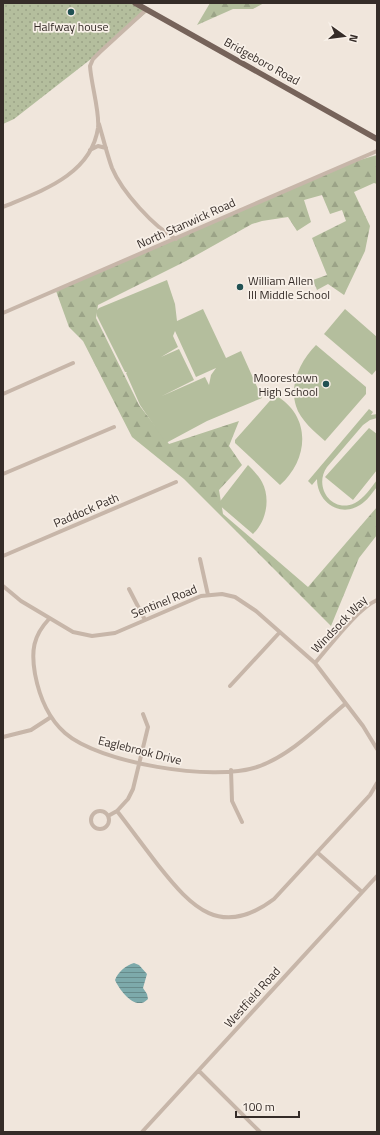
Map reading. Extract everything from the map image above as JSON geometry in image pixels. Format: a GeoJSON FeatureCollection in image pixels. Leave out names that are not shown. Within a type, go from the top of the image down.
{"type":"FeatureCollection","features":[{"type":"Feature","properties":{"kind":"main road","name":"Bridgeboro Road"},"geometry":{"type":"LineString","coordinates":[[135,3],[377,138]]}},
{"type":"Feature","properties":{"kind":"street"},"geometry":{"type":"LineString","coordinates":[[3,207],[61,180],[81,164],[89,150],[98,127],[90,76],[90,66],[93,59],[147,10]]}},
{"type":"Feature","properties":{"kind":"street"},"geometry":{"type":"LineString","coordinates":[[97,117],[113,169],[136,203],[163,232],[176,239]]}},
{"type":"Feature","properties":{"kind":"street"},"geometry":{"type":"LineString","coordinates":[[89,150],[98,146],[106,148]]}},
{"type":"Feature","properties":{"kind":"street","name":"North Stanwick Road"},"geometry":{"type":"LineString","coordinates":[[3,313],[377,151]]}},
{"type":"Feature","properties":{"kind":"street"},"geometry":{"type":"LineString","coordinates":[[3,394],[73,363]]}},
{"type":"Feature","properties":{"kind":"street"},"geometry":{"type":"LineString","coordinates":[[3,474],[114,427]]}},
{"type":"Feature","properties":{"kind":"street","name":"Paddock Path"},"geometry":{"type":"LineString","coordinates":[[3,556],[176,482]]}},
{"type":"Feature","properties":{"kind":"street"},"geometry":{"type":"LineString","coordinates":[[200,559],[208,595]]}},
{"type":"Feature","properties":{"kind":"street","name":"Sentinel Road"},"geometry":{"type":"LineString","coordinates":[[3,586],[21,601],[73,632],[92,636],[115,632],[186,602],[208,595],[222,594],[235,597],[256,611],[315,663],[363,726],[377,749]]}},
{"type":"Feature","properties":{"kind":"street"},"geometry":{"type":"LineString","coordinates":[[129,589],[145,620]]}},
{"type":"Feature","properties":{"kind":"street","name":"Windsock Way"},"geometry":{"type":"LineString","coordinates":[[315,663],[356,617],[371,602],[377,600]]}},
{"type":"Feature","properties":{"kind":"street","name":"Eaglebrook Drive"},"geometry":{"type":"LineString","coordinates":[[50,619],[42,627],[35,640],[33,660],[39,692],[51,717],[63,732],[82,745],[97,751],[182,771],[203,772],[257,767],[274,760],[345,704]]}},
{"type":"Feature","properties":{"kind":"street"},"geometry":{"type":"LineString","coordinates":[[230,686],[280,632]]}},
{"type":"Feature","properties":{"kind":"street"},"geometry":{"type":"LineString","coordinates":[[108,816],[117,811],[128,799],[134,789],[148,727],[143,714]]}},
{"type":"Feature","properties":{"kind":"street"},"geometry":{"type":"LineString","coordinates":[[3,737],[31,730],[51,717]]}},
{"type":"Feature","properties":{"kind":"street"},"geometry":{"type":"LineString","coordinates":[[231,770],[232,801],[242,822]]}},
{"type":"Feature","properties":{"kind":"street"},"geometry":{"type":"LineString","coordinates":[[117,811],[187,900],[204,911],[216,916],[241,916],[264,907],[274,899],[370,795],[377,783]]}},
{"type":"Feature","properties":{"kind":"street"},"geometry":{"type":"LineString","coordinates":[[95,812],[104,812],[108,816],[108,825],[104,829],[96,829],[92,825],[91,816],[95,812]]}},
{"type":"Feature","properties":{"kind":"street"},"geometry":{"type":"LineString","coordinates":[[318,852],[362,892]]}},
{"type":"Feature","properties":{"kind":"street","name":"Westfield Road"},"geometry":{"type":"LineString","coordinates":[[142,1132],[377,876]]}},
{"type":"Feature","properties":{"kind":"street"},"geometry":{"type":"LineString","coordinates":[[199,1071],[260,1132]]}},
{"type":"Feature","properties":{"kind":"green space"},"geometry":{"type":"Polygon","coordinates":[[[3,3],[133,3],[148,11],[100,52],[14,119],[3,124],[3,3]]]}},
{"type":"Feature","properties":{"kind":"green space"},"geometry":{"type":"Polygon","coordinates":[[[210,3],[264,3],[253,9],[233,9],[197,25],[210,3]]]}},
{"type":"Feature","properties":{"kind":"green space"},"geometry":{"type":"Polygon","coordinates":[[[377,155],[377,184],[374,183],[354,192],[370,226],[365,251],[344,295],[328,284],[317,290],[313,280],[327,275],[312,238],[346,221],[342,210],[330,214],[322,195],[304,200],[311,222],[297,231],[288,217],[252,224],[186,261],[98,305],[96,318],[139,405],[169,444],[239,421],[229,446],[242,465],[219,490],[223,514],[308,587],[377,507],[377,535],[359,558],[331,626],[184,479],[132,437],[83,341],[69,327],[56,291],[342,165],[377,155]]]}},
{"type":"Feature","properties":{"kind":"green space"},"geometry":{"type":"Polygon","coordinates":[[[167,280],[175,304],[177,321],[203,309],[226,358],[241,351],[262,398],[207,421],[166,443],[140,405],[126,373],[127,372],[125,372],[97,316],[96,311],[99,308],[167,280]],[[175,331],[173,336],[178,347],[161,357],[179,349],[194,380],[162,396],[205,377],[209,385],[211,375],[216,368],[196,377],[175,331]]]}},
{"type":"Feature","properties":{"kind":"green space"},"geometry":{"type":"Polygon","coordinates":[[[345,309],[377,337],[377,369],[372,375],[324,334],[345,309]]]}},
{"type":"Feature","properties":{"kind":"green space"},"geometry":{"type":"Polygon","coordinates":[[[316,345],[366,387],[366,394],[325,441],[301,416],[294,398],[295,381],[301,365],[316,345]]]}},
{"type":"Feature","properties":{"kind":"green space"},"geometry":{"type":"Polygon","coordinates":[[[275,395],[287,404],[295,414],[300,426],[302,438],[301,451],[297,463],[290,475],[280,485],[235,443],[235,440],[275,395]]]}},
{"type":"Feature","properties":{"kind":"green space"},"geometry":{"type":"Polygon","coordinates":[[[369,409],[373,412],[371,415],[377,414],[377,418],[370,420],[363,425],[327,467],[323,475],[322,483],[327,497],[332,502],[339,505],[355,503],[367,493],[377,480],[377,487],[360,505],[352,509],[338,509],[325,501],[318,487],[317,479],[312,485],[308,481],[369,409]]]}},
{"type":"Feature","properties":{"kind":"green space"},"geometry":{"type":"Polygon","coordinates":[[[369,428],[377,434],[377,470],[353,500],[325,477],[369,428]]]}},
{"type":"Feature","properties":{"kind":"green space"},"geometry":{"type":"Polygon","coordinates":[[[248,465],[261,480],[265,489],[267,503],[264,517],[253,534],[218,504],[248,465]]]}},
{"type":"Feature","properties":{"kind":"water"},"geometry":{"type":"Polygon","coordinates":[[[134,963],[139,965],[147,974],[143,988],[148,999],[138,1003],[134,1002],[124,994],[115,980],[123,969],[134,963]]]}},
{"type":"Feature","properties":{"kind":"place","name":"Halfway house"},"geometry":{"type":"Point","coordinates":[71,12]}},
{"type":"Feature","properties":{"kind":"place","name":"William Allen III Middle School"},"geometry":{"type":"Point","coordinates":[240,287]}},
{"type":"Feature","properties":{"kind":"place","name":"Moorestown High School"},"geometry":{"type":"Point","coordinates":[326,384]}}]}
